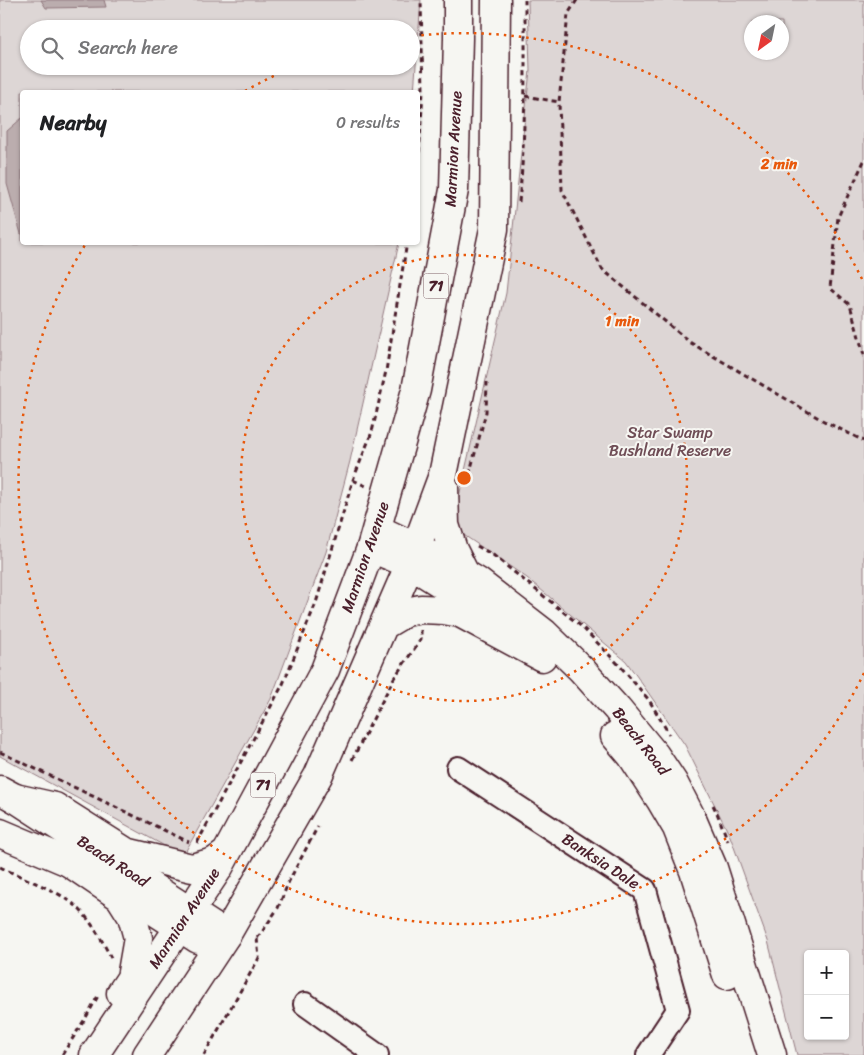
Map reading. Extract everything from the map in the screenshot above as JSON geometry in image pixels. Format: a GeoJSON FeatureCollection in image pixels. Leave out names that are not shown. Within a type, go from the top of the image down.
{"type":"FeatureCollection","features":[{"type":"Feature","properties":{"kind":"main road","name":"Marmion Avenue"},"geometry":{"type":"LineString","coordinates":[[94,1055],[218,868],[325,670],[374,538],[416,390],[454,190],[458,0]]}},
{"type":"Feature","properties":{"kind":"main road"},"geometry":{"type":"LineString","coordinates":[[147,1055],[220,943],[318,776],[384,625],[443,475],[494,229],[496,0]]}},
{"type":"Feature","properties":{"kind":"main road"},"geometry":{"type":"LineString","coordinates":[[443,475],[445,525],[453,550],[465,574]]}},
{"type":"Feature","properties":{"kind":"main road","name":"Beach Road"},"geometry":{"type":"LineString","coordinates":[[374,538],[413,555],[542,657],[593,708],[632,756],[677,828],[694,871],[753,1055]]}},
{"type":"Feature","properties":{"kind":"main road","name":"Beach Road"},"geometry":{"type":"LineString","coordinates":[[413,555],[440,559],[478,582],[544,633],[617,708],[655,755],[673,782],[691,817],[713,868],[772,1055]]}},
{"type":"Feature","properties":{"kind":"main road"},"geometry":{"type":"LineString","coordinates":[[384,625],[406,612],[422,609],[460,613],[542,657]]}},
{"type":"Feature","properties":{"kind":"main road","name":"Beach Road"},"geometry":{"type":"LineString","coordinates":[[8,794],[220,943]]}},
{"type":"Feature","properties":{"kind":"main road"},"geometry":{"type":"LineString","coordinates":[[8,794],[55,807],[126,852],[192,868],[214,862],[225,854]]}},
{"type":"Feature","properties":{"kind":"main road","name":"Beach Road"},"geometry":{"type":"LineString","coordinates":[[0,833],[97,874],[184,919]]}},
{"type":"Feature","properties":{"kind":"main road"},"geometry":{"type":"LineString","coordinates":[[70,863],[120,897],[132,916],[138,938],[130,978],[80,1055]]}},
{"type":"Feature","properties":{"kind":"street","name":"Banksia Dale"},"geometry":{"type":"LineString","coordinates":[[458,768],[645,890],[678,1010],[648,1055]]}},
{"type":"Feature","properties":{"kind":"street"},"geometry":{"type":"LineString","coordinates":[[304,1004],[377,1055]]}},
{"type":"Feature","properties":{"kind":"path"},"geometry":{"type":"LineString","coordinates":[[420,144],[424,92],[421,0]]}},
{"type":"Feature","properties":{"kind":"path"},"geometry":{"type":"LineString","coordinates":[[576,0],[568,14],[559,102],[562,190],[602,269],[691,343],[822,420],[864,441]]}},
{"type":"Feature","properties":{"kind":"path"},"geometry":{"type":"LineString","coordinates":[[525,96],[559,102]]}},
{"type":"Feature","properties":{"kind":"path"},"geometry":{"type":"LineString","coordinates":[[864,161],[838,217],[830,288],[850,305],[864,355]]}},
{"type":"Feature","properties":{"kind":"path"},"geometry":{"type":"LineString","coordinates":[[0,752],[196,845],[283,684],[316,603],[353,480],[372,432],[386,371],[404,271],[407,245]]}},
{"type":"Feature","properties":{"kind":"path"},"geometry":{"type":"LineString","coordinates":[[0,868],[60,895],[75,905],[103,942],[110,958]]}},
{"type":"Feature","properties":{"kind":"path"},"geometry":{"type":"LineString","coordinates":[[257,938],[262,932]]}},
{"type":"Feature","properties":{"kind":"green space"},"geometry":{"type":"Polygon","coordinates":[[[0,0],[421,0],[419,20],[20,20],[20,75],[415,75],[414,90],[20,90],[20,245],[399,245],[350,461],[326,552],[271,699],[183,856],[0,756],[0,0]]]}},
{"type":"Feature","properties":{"kind":"green space","name":"Star Swamp Bushland Reserve"},"geometry":{"type":"Polygon","coordinates":[[[528,0],[864,0],[864,1055],[797,1055],[768,941],[730,836],[685,745],[626,661],[527,578],[452,527],[506,293],[530,70],[528,0]]]}},
{"type":"Feature","properties":{"kind":"shaded area"},"geometry":{"type":"Polygon","coordinates":[[[41,0],[104,0],[106,7],[46,8],[41,0]]]}},
{"type":"Feature","properties":{"kind":"shaded area"},"geometry":{"type":"Polygon","coordinates":[[[20,120],[20,230],[7,184],[7,131],[20,120]]]}}]}
